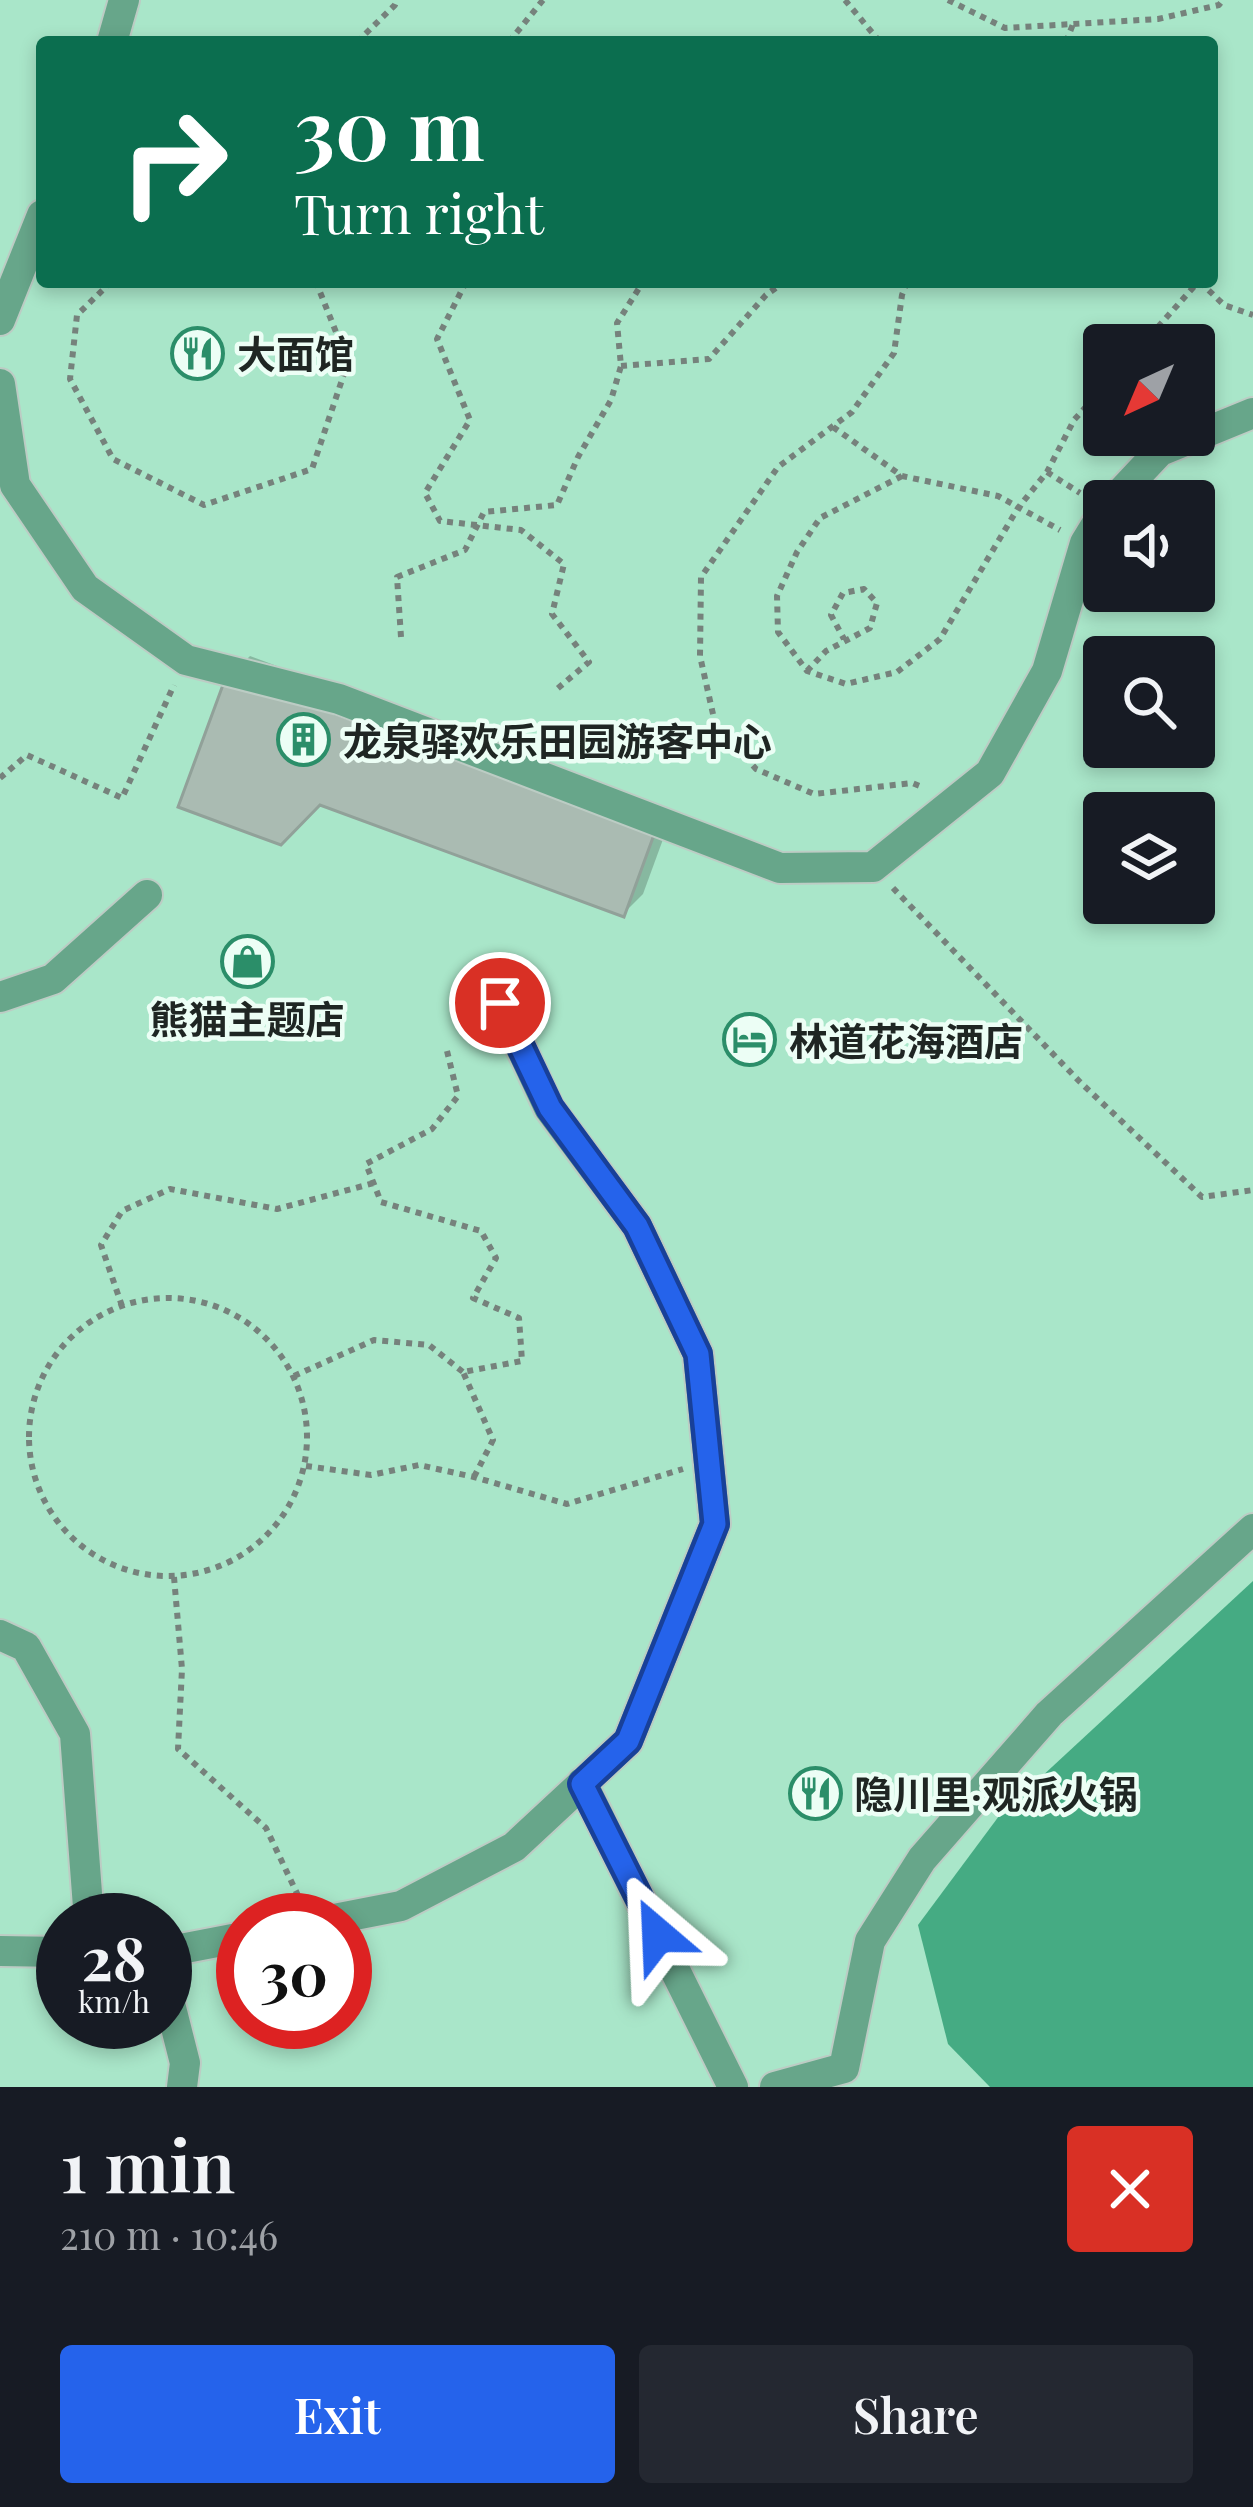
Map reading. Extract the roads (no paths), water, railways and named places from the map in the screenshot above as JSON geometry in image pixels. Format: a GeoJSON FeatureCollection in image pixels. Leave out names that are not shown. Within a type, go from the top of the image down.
{"type":"FeatureCollection","features":[{"type":"Feature","properties":{"kind":"street"},"geometry":{"type":"LineString","coordinates":[[114,36],[124,0]]}},
{"type":"Feature","properties":{"kind":"street"},"geometry":{"type":"LineString","coordinates":[[0,320],[36,230]]}},
{"type":"Feature","properties":{"kind":"street"},"geometry":{"type":"LineString","coordinates":[[0,384],[15,485],[85,588],[186,660],[339,699],[780,868],[873,867],[990,773],[1047,671],[1083,550]]}},
{"type":"Feature","properties":{"kind":"street"},"geometry":{"type":"LineString","coordinates":[[1127,480],[1160,451],[1253,413]]}},
{"type":"Feature","properties":{"kind":"street"},"geometry":{"type":"LineString","coordinates":[[0,997],[53,980],[147,895]]}},
{"type":"Feature","properties":{"kind":"street"},"geometry":{"type":"LineString","coordinates":[[372,1912],[401,1906],[514,1847],[628,1741],[715,1524],[698,1354],[637,1226],[550,1108],[500,1003]]}},
{"type":"Feature","properties":{"kind":"street"},"geometry":{"type":"LineString","coordinates":[[775,2087],[844,2068],[870,1941],[922,1859],[1049,1714],[1253,1529]]}},
{"type":"Feature","properties":{"kind":"street"},"geometry":{"type":"LineString","coordinates":[[0,1635],[26,1647],[74,1734],[86,1893]]}},
{"type":"Feature","properties":{"kind":"street"},"geometry":{"type":"LineString","coordinates":[[582,1784],[733,2087]]}},
{"type":"Feature","properties":{"kind":"street"},"geometry":{"type":"LineString","coordinates":[[0,1951],[36,1952]]}},
{"type":"Feature","properties":{"kind":"street"},"geometry":{"type":"LineString","coordinates":[[182,2049],[182,2087]]}},
{"type":"Feature","properties":{"kind":"place","name":"大面馆"},"geometry":{"type":"Point","coordinates":[198,353]}},
{"type":"Feature","properties":{"kind":"place","name":"龙泉驿欢乐田园游客中心"},"geometry":{"type":"Point","coordinates":[304,740]}},
{"type":"Feature","properties":{"kind":"place","name":"熊猫主题店"},"geometry":{"type":"Point","coordinates":[247,961]}},
{"type":"Feature","properties":{"kind":"place","name":"林道花海酒店"},"geometry":{"type":"Point","coordinates":[750,1040]}},
{"type":"Feature","properties":{"kind":"place","name":"隐川里·观派火锅"},"geometry":{"type":"Point","coordinates":[815,1793]}}]}
